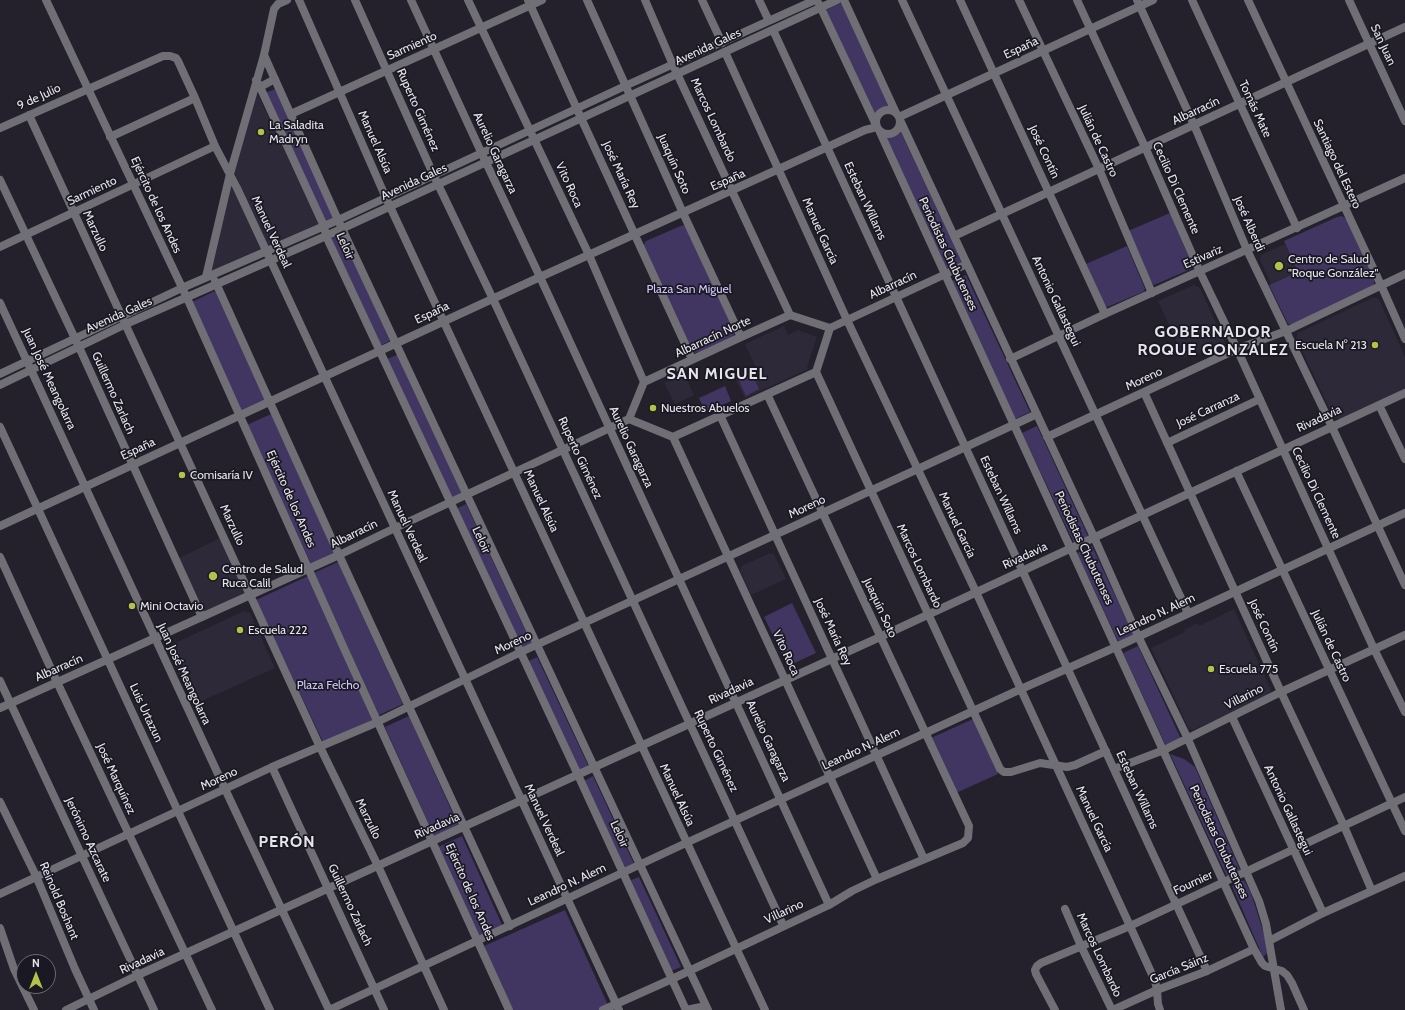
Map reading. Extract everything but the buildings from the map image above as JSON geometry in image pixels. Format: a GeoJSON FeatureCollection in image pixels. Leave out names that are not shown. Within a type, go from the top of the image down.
{"type":"FeatureCollection","features":[{"type":"Feature","properties":{"kind":"street","name":"Ejército de los Andes"},"geometry":{"type":"LineString","coordinates":[[46,0],[89,87],[110,137],[187,298],[308,568],[510,1010]]}},
{"type":"Feature","properties":{"kind":"street"},"geometry":{"type":"LineString","coordinates":[[210,276],[230,174],[258,83],[274,9],[278,4],[286,0]]}},
{"type":"Feature","properties":{"kind":"street","name":"Manuel Alsúa"},"geometry":{"type":"LineString","coordinates":[[299,0],[386,198],[765,1010]]}},
{"type":"Feature","properties":{"kind":"street","name":"Ruperto Giménez"},"geometry":{"type":"LineString","coordinates":[[355,0],[434,176],[493,298],[784,925]]}},
{"type":"Feature","properties":{"kind":"street","name":"Aurelio Garagarza"},"geometry":{"type":"LineString","coordinates":[[411,0],[680,579],[829,905]]}},
{"type":"Feature","properties":{"kind":"street","name":"Vito Roca"},"geometry":{"type":"LineString","coordinates":[[468,0],[529,132],[589,255],[644,382]]}},
{"type":"Feature","properties":{"kind":"street","name":"Sarmiento"},"geometry":{"type":"LineString","coordinates":[[291,114],[434,50],[530,3],[542,0]]}},
{"type":"Feature","properties":{"kind":"street","name":"Juaquín Soto"},"geometry":{"type":"LineString","coordinates":[[587,0],[629,95],[741,337]]}},
{"type":"Feature","properties":{"kind":"street","name":"Marcos Lombardo"},"geometry":{"type":"LineString","coordinates":[[645,0],[673,64],[790,315]]}},
{"type":"Feature","properties":{"kind":"street"},"geometry":{"type":"LineString","coordinates":[[702,0],[722,43]]}},
{"type":"Feature","properties":{"kind":"street"},"geometry":{"type":"LineString","coordinates":[[759,0],[769,21]]}},
{"type":"Feature","properties":{"kind":"street","name":"Avenida Gales"},"geometry":{"type":"LineString","coordinates":[[0,385],[31,370],[122,316],[182,288],[338,220],[625,86],[816,0]]}},
{"type":"Feature","properties":{"kind":"street","name":"Periodistas Chubutenses"},"geometry":{"type":"LineString","coordinates":[[816,0],[877,128],[1071,548],[1254,949],[1265,966],[1282,971],[1287,975],[1304,1010]]}},
{"type":"Feature","properties":{"kind":"street","name":"Avenida Gales"},"geometry":{"type":"LineString","coordinates":[[0,374],[27,361],[126,324],[217,285],[837,0]]}},
{"type":"Feature","properties":{"kind":"street","name":"Periodistas Chubutenses"},"geometry":{"type":"LineString","coordinates":[[844,0],[1094,537],[1138,636],[1187,737],[1259,900],[1269,941],[1281,1010]]}},
{"type":"Feature","properties":{"kind":"street","name":"Antonio Gallastegui"},"geometry":{"type":"LineString","coordinates":[[902,0],[1188,613]]}},
{"type":"Feature","properties":{"kind":"street","name":"José Contín"},"geometry":{"type":"LineString","coordinates":[[960,0],[1106,314]]}},
{"type":"Feature","properties":{"kind":"street","name":"Julián de Castro"},"geometry":{"type":"LineString","coordinates":[[1019,0],[1099,169],[1152,293]]}},
{"type":"Feature","properties":{"kind":"street","name":"Cecilio Di Clemente"},"geometry":{"type":"LineString","coordinates":[[1077,0],[1200,272],[1237,349],[1374,649],[1405,712]]}},
{"type":"Feature","properties":{"kind":"street","name":"España"},"geometry":{"type":"LineString","coordinates":[[898,117],[1091,29],[1138,3],[1153,0]]}},
{"type":"Feature","properties":{"kind":"street","name":"Tomás Mate"},"geometry":{"type":"LineString","coordinates":[[1192,0],[1297,228]]}},
{"type":"Feature","properties":{"kind":"street","name":"Santiago del Estero"},"geometry":{"type":"LineString","coordinates":[[1248,0],[1382,286],[1405,339]]}},
{"type":"Feature","properties":{"kind":"street","name":"San Juan"},"geometry":{"type":"LineString","coordinates":[[1349,0],[1405,121]]}},
{"type":"Feature","properties":{"kind":"street","name":"José María Rey"},"geometry":{"type":"LineString","coordinates":[[530,3],[581,118],[636,234],[692,359]]}},
{"type":"Feature","properties":{"kind":"street","name":"José Alberdi"},"geometry":{"type":"LineString","coordinates":[[1138,3],[1194,125],[1247,250],[1332,427],[1405,585]]}},
{"type":"Feature","properties":{"kind":"street","name":"Albarracín"},"geometry":{"type":"LineString","coordinates":[[954,236],[1405,27]]}},
{"type":"Feature","properties":{"kind":"street","name":"Esteban Willams"},"geometry":{"type":"LineString","coordinates":[[773,30],[1207,971]]}},
{"type":"Feature","properties":{"kind":"street","name":"Manuel García"},"geometry":{"type":"LineString","coordinates":[[725,52],[847,320],[976,592],[1155,981],[1160,1010]]}},
{"type":"Feature","properties":{"kind":"street","name":"Leloir"},"geometry":{"type":"LineString","coordinates":[[264,55],[338,220],[641,864],[707,1008]]}},
{"type":"Feature","properties":{"kind":"street","name":"9 de Julio"},"geometry":{"type":"LineString","coordinates":[[0,128],[89,87],[163,56],[170,56]]}},
{"type":"Feature","properties":{"kind":"street","name":"Manuel Verdeal"},"geometry":{"type":"LineString","coordinates":[[170,56],[176,58],[178,61],[196,98],[215,146],[230,174],[325,376],[521,801],[618,1007]]}},
{"type":"Feature","properties":{"kind":"street"},"geometry":{"type":"LineString","coordinates":[[258,83],[275,79]]}},
{"type":"Feature","properties":{"kind":"street","name":"Leloir"},"geometry":{"type":"LineString","coordinates":[[258,83],[324,226],[326,236],[521,652],[686,1010]]}},
{"type":"Feature","properties":{"kind":"street"},"geometry":{"type":"LineString","coordinates":[[110,137],[196,98]]}},
{"type":"Feature","properties":{"kind":"street"},"geometry":{"type":"LineString","coordinates":[[889,110],[898,117],[898,127],[893,133],[885,134],[877,128],[876,118],[881,112],[889,110]]}},
{"type":"Feature","properties":{"kind":"street","name":"Marzullo"},"geometry":{"type":"LineString","coordinates":[[29,115],[73,213],[181,442],[320,747],[378,866],[444,1010]]}},
{"type":"Feature","properties":{"kind":"street","name":"España"},"geometry":{"type":"LineString","coordinates":[[0,526],[540,276],[780,170],[865,130],[877,128]]}},
{"type":"Feature","properties":{"kind":"street","name":"Sarmiento"},"geometry":{"type":"LineString","coordinates":[[0,247],[133,186],[215,146]]}},
{"type":"Feature","properties":{"kind":"street","name":"Estivariz"},"geometry":{"type":"LineString","coordinates":[[1010,359],[1405,178]]}},
{"type":"Feature","properties":{"kind":"street","name":"Guillermo Zarlach"},"geometry":{"type":"LineString","coordinates":[[0,180],[77,343],[202,617]]}},
{"type":"Feature","properties":{"kind":"street","name":"Albarracín"},"geometry":{"type":"LineString","coordinates":[[830,328],[967,264]]}},
{"type":"Feature","properties":{"kind":"street","name":"Moreno"},"geometry":{"type":"LineString","coordinates":[[1047,437],[1237,349],[1286,331],[1405,274]]}},
{"type":"Feature","properties":{"kind":"street","name":"Ejército de los Andes"},"geometry":{"type":"LineString","coordinates":[[210,276],[217,285],[339,555],[510,926]]}},
{"type":"Feature","properties":{"kind":"street","name":"Juan José Meangolarra"},"geometry":{"type":"LineString","coordinates":[[0,303],[224,789],[329,1010]]}},
{"type":"Feature","properties":{"kind":"street"},"geometry":{"type":"LineString","coordinates":[[644,382],[629,419],[673,437],[816,372],[830,328],[790,315]]}},
{"type":"Feature","properties":{"kind":"street","name":"Albarracín Norte"},"geometry":{"type":"LineString","coordinates":[[644,382],[790,315]]}},
{"type":"Feature","properties":{"kind":"street","name":"Marcos Lombardo"},"geometry":{"type":"LineString","coordinates":[[816,372],[1000,769],[1004,772],[1011,772],[1040,763],[1057,766]]}},
{"type":"Feature","properties":{"kind":"street","name":"José Contín"},"geometry":{"type":"LineString","coordinates":[[1144,392],[1234,591],[1344,826],[1372,891]]}},
{"type":"Feature","properties":{"kind":"street","name":"Rivadavia"},"geometry":{"type":"LineString","coordinates":[[66,1010],[138,975],[785,680],[1405,393]]}},
{"type":"Feature","properties":{"kind":"street","name":"Juaquín Soto"},"geometry":{"type":"LineString","coordinates":[[767,394],[969,826],[969,832]]}},
{"type":"Feature","properties":{"kind":"street","name":"José Carranza"},"geometry":{"type":"LineString","coordinates":[[1167,443],[1260,399]]}},
{"type":"Feature","properties":{"kind":"street"},"geometry":{"type":"LineString","coordinates":[[1379,405],[1405,459]]}},
{"type":"Feature","properties":{"kind":"street","name":"Moreno"},"geometry":{"type":"LineString","coordinates":[[0,894],[272,767],[378,721],[521,652],[1037,414]]}},
{"type":"Feature","properties":{"kind":"street","name":"José María Rey"},"geometry":{"type":"LineString","coordinates":[[720,416],[924,859]]}},
{"type":"Feature","properties":{"kind":"street","name":"Albarracín"},"geometry":{"type":"LineString","coordinates":[[0,708],[339,555],[629,419]]}},
{"type":"Feature","properties":{"kind":"street","name":"Luis Urtazun"},"geometry":{"type":"LineString","coordinates":[[0,427],[270,1010]]}},
{"type":"Feature","properties":{"kind":"street","name":"Vito Roca"},"geometry":{"type":"LineString","coordinates":[[673,437],[877,879]]}},
{"type":"Feature","properties":{"kind":"street","name":"Julián de Castro"},"geometry":{"type":"LineString","coordinates":[[1236,471],[1405,831]]}},
{"type":"Feature","properties":{"kind":"street","name":"Leandro N. Alem"},"geometry":{"type":"LineString","coordinates":[[329,1010],[510,926],[567,897],[1116,647],[1405,513]]}},
{"type":"Feature","properties":{"kind":"street","name":"José Marquínez"},"geometry":{"type":"LineString","coordinates":[[0,557],[57,682],[212,1010]]}},
{"type":"Feature","properties":{"kind":"street","name":"Villarino"},"geometry":{"type":"LineString","coordinates":[[1114,769],[1164,750],[1187,737],[1232,717],[1281,692],[1405,635]]}},
{"type":"Feature","properties":{"kind":"street","name":"Jerónimo Azcarate"},"geometry":{"type":"LineString","coordinates":[[0,681],[154,1010]]}},
{"type":"Feature","properties":{"kind":"street","name":"Antonio Gallastegui"},"geometry":{"type":"LineString","coordinates":[[1232,717],[1323,913]]}},
{"type":"Feature","properties":{"kind":"street"},"geometry":{"type":"LineString","coordinates":[[1057,766],[1067,767],[1075,765],[1106,751]]}},
{"type":"Feature","properties":{"kind":"street","name":"Guillermo Zarlach"},"geometry":{"type":"LineString","coordinates":[[272,767],[384,1010]]}},
{"type":"Feature","properties":{"kind":"street","name":"Fournier"},"geometry":{"type":"LineString","coordinates":[[1055,1010],[1036,970],[1040,963],[1130,926],[1405,797]]}},
{"type":"Feature","properties":{"kind":"street","name":"Reinold Boshant"},"geometry":{"type":"LineString","coordinates":[[0,802],[36,876],[94,1010]]}},
{"type":"Feature","properties":{"kind":"street","name":"Villarino"},"geometry":{"type":"LineString","coordinates":[[603,1010],[618,1007],[735,948],[829,905],[852,891],[877,879],[963,843],[968,838],[969,832]]}},
{"type":"Feature","properties":{"kind":"street"},"geometry":{"type":"LineString","coordinates":[[1269,941],[1323,913],[1405,876]]}},
{"type":"Feature","properties":{"kind":"street","name":"Marcos Lombardo"},"geometry":{"type":"LineString","coordinates":[[1065,909],[1112,1010]]}},
{"type":"Feature","properties":{"kind":"street"},"geometry":{"type":"LineString","coordinates":[[0,928],[14,969],[34,1010]]}},
{"type":"Feature","properties":{"kind":"street","name":"García Sáinz"},"geometry":{"type":"LineString","coordinates":[[1112,1010],[1157,990],[1207,971],[1254,949]]}},
{"type":"Feature","properties":{"kind":"street"},"geometry":{"type":"LineString","coordinates":[[686,1010],[707,1008]]}},
{"type":"Feature","properties":{"kind":"shaded area","name":"La Saladita Madryn"},"geometry":{"type":"Polygon","coordinates":[[[257,93],[320,225],[269,248],[234,172],[257,93]]]}},
{"type":"Feature","properties":{"kind":"shaded area"},"geometry":{"type":"Polygon","coordinates":[[[230,176],[262,248],[205,274],[230,176]]]}},
{"type":"Feature","properties":{"kind":"shaded area","name":"Centro de Salud \"Roque González\""},"geometry":{"type":"Polygon","coordinates":[[[1285,244],[1298,272],[1271,284],[1260,260],[1261,255],[1285,244]]]}},
{"type":"Feature","properties":{"kind":"shaded area"},"geometry":{"type":"Polygon","coordinates":[[[1194,285],[1200,288],[1226,345],[1184,358],[1158,301],[1194,285]]]}},
{"type":"Feature","properties":{"kind":"shaded area"},"geometry":{"type":"Polygon","coordinates":[[[1374,297],[1379,299],[1405,357],[1405,389],[1339,419],[1334,418],[1296,338],[1298,333],[1374,297]]]}},
{"type":"Feature","properties":{"kind":"shaded area"},"geometry":{"type":"Polygon","coordinates":[[[784,326],[788,335],[798,330],[817,337],[807,367],[808,369],[745,398],[735,378],[756,368],[745,344],[784,326]]]}},
{"type":"Feature","properties":{"kind":"shaded area"},"geometry":{"type":"Polygon","coordinates":[[[684,374],[694,395],[675,404],[664,383],[684,374]]]}},
{"type":"Feature","properties":{"kind":"shaded area","name":"Centro de Salud Ruca Calil"},"geometry":{"type":"Polygon","coordinates":[[[220,538],[247,595],[205,614],[179,558],[220,538]]]}},
{"type":"Feature","properties":{"kind":"shaded area"},"geometry":{"type":"Polygon","coordinates":[[[770,553],[774,554],[786,579],[751,595],[740,571],[742,566],[770,553]]]}},
{"type":"Feature","properties":{"kind":"shaded area","name":"Escuela 775"},"geometry":{"type":"Polygon","coordinates":[[[1234,609],[1271,690],[1269,695],[1193,730],[1189,729],[1151,648],[1185,632],[1184,630],[1198,623],[1199,626],[1234,609]]]}},
{"type":"Feature","properties":{"kind":"shaded area"},"geometry":{"type":"Polygon","coordinates":[[[244,611],[250,613],[275,668],[193,705],[168,651],[169,646],[244,611]]]}},
{"type":"Feature","properties":{"kind":"green space"},"geometry":{"type":"Polygon","coordinates":[[[841,3],[889,107],[881,108],[874,114],[826,10],[841,3]]]}},
{"type":"Feature","properties":{"kind":"green space"},"geometry":{"type":"Polygon","coordinates":[[[275,89],[335,218],[325,223],[265,93],[275,89]]]}},
{"type":"Feature","properties":{"kind":"green space"},"geometry":{"type":"Polygon","coordinates":[[[900,130],[962,263],[947,270],[885,137],[894,136],[900,130]]]}},
{"type":"Feature","properties":{"kind":"green space"},"geometry":{"type":"Polygon","coordinates":[[[1170,213],[1193,266],[1191,269],[1154,285],[1151,282],[1128,231],[1170,213]]]}},
{"type":"Feature","properties":{"kind":"green space"},"geometry":{"type":"Polygon","coordinates":[[[1342,216],[1346,219],[1374,280],[1374,284],[1372,287],[1292,324],[1288,324],[1269,285],[1298,272],[1284,241],[1342,216]]]}},
{"type":"Feature","properties":{"kind":"green space","name":"Plaza San Miguel"},"geometry":{"type":"Polygon","coordinates":[[[683,225],[686,227],[734,331],[732,338],[695,353],[691,349],[644,247],[646,241],[683,225]]]}},
{"type":"Feature","properties":{"kind":"green space"},"geometry":{"type":"Polygon","coordinates":[[[341,234],[390,341],[381,345],[331,239],[341,234]]]}},
{"type":"Feature","properties":{"kind":"green space"},"geometry":{"type":"Polygon","coordinates":[[[1127,246],[1145,289],[1143,292],[1107,307],[1104,305],[1086,264],[1127,246]]]}},
{"type":"Feature","properties":{"kind":"green space"},"geometry":{"type":"Polygon","coordinates":[[[966,275],[1030,412],[1015,419],[951,281],[966,275]]]}},
{"type":"Feature","properties":{"kind":"green space"},"geometry":{"type":"Polygon","coordinates":[[[215,291],[265,400],[241,411],[192,302],[215,291]]]}},
{"type":"Feature","properties":{"kind":"green space"},"geometry":{"type":"Polygon","coordinates":[[[397,355],[462,494],[452,499],[387,359],[397,355]]]}},
{"type":"Feature","properties":{"kind":"green space"},"geometry":{"type":"Polygon","coordinates":[[[751,372],[759,389],[746,396],[738,378],[751,372]]]}},
{"type":"Feature","properties":{"kind":"green space"},"geometry":{"type":"Polygon","coordinates":[[[725,386],[731,401],[706,413],[699,398],[725,386]]]}},
{"type":"Feature","properties":{"kind":"green space"},"geometry":{"type":"Polygon","coordinates":[[[271,414],[334,553],[311,564],[247,425],[271,414]]]}},
{"type":"Feature","properties":{"kind":"green space"},"geometry":{"type":"Polygon","coordinates":[[[1037,426],[1088,536],[1074,543],[1022,433],[1037,426]]]}},
{"type":"Feature","properties":{"kind":"green space"},"geometry":{"type":"Polygon","coordinates":[[[466,504],[532,644],[522,649],[456,509],[466,504]]]}},
{"type":"Feature","properties":{"kind":"green space"},"geometry":{"type":"Polygon","coordinates":[[[1092,546],[1135,638],[1120,645],[1077,553],[1092,546]]]}},
{"type":"Feature","properties":{"kind":"green space"},"geometry":{"type":"Polygon","coordinates":[[[338,562],[403,704],[379,715],[314,573],[338,562]]]}},
{"type":"Feature","properties":{"kind":"green space","name":"Plaza Felcho"},"geometry":{"type":"Polygon","coordinates":[[[308,576],[374,719],[323,742],[256,600],[308,576]]]}},
{"type":"Feature","properties":{"kind":"green space"},"geometry":{"type":"Polygon","coordinates":[[[792,603],[816,653],[788,666],[764,617],[792,603]]]}},
{"type":"Feature","properties":{"kind":"green space"},"geometry":{"type":"Polygon","coordinates":[[[1138,646],[1181,739],[1166,746],[1123,653],[1138,646]]]}},
{"type":"Feature","properties":{"kind":"green space"},"geometry":{"type":"Polygon","coordinates":[[[537,657],[589,767],[579,772],[527,662],[537,657]]]}},
{"type":"Feature","properties":{"kind":"green space"},"geometry":{"type":"Polygon","coordinates":[[[409,716],[458,825],[434,836],[385,727],[409,716]]]}},
{"type":"Feature","properties":{"kind":"green space"},"geometry":{"type":"Polygon","coordinates":[[[973,719],[998,774],[956,793],[931,738],[973,719]]]}},
{"type":"Feature","properties":{"kind":"green space"},"geometry":{"type":"Polygon","coordinates":[[[1170,754],[1184,759],[1195,767],[1240,870],[1227,877],[1170,754]]]}},
{"type":"Feature","properties":{"kind":"green space"},"geometry":{"type":"Polygon","coordinates":[[[593,776],[634,864],[624,869],[584,781],[593,776]]]}},
{"type":"Feature","properties":{"kind":"green space"},"geometry":{"type":"Polygon","coordinates":[[[462,836],[503,927],[480,938],[438,847],[462,836]]]}},
{"type":"Feature","properties":{"kind":"green space"},"geometry":{"type":"Polygon","coordinates":[[[639,877],[681,967],[671,971],[629,881],[639,877]]]}},
{"type":"Feature","properties":{"kind":"green space"},"geometry":{"type":"Polygon","coordinates":[[[1244,880],[1251,893],[1265,937],[1267,953],[1263,957],[1232,886],[1244,880]]]}},
{"type":"Feature","properties":{"kind":"green space"},"geometry":{"type":"Polygon","coordinates":[[[565,910],[608,1005],[598,1010],[513,1010],[484,946],[565,910]]]}},
{"type":"Feature","properties":{"kind":"place","name":"La Saladita Madryn"},"geometry":{"type":"Point","coordinates":[261,132]}},
{"type":"Feature","properties":{"kind":"place","name":"Centro de Salud \"Roque González\""},"geometry":{"type":"Point","coordinates":[1279,266]}},
{"type":"Feature","properties":{"kind":"place","name":"Escuela N° 213"},"geometry":{"type":"Point","coordinates":[1375,345]}},
{"type":"Feature","properties":{"kind":"place","name":"Nuestros Abuelos"},"geometry":{"type":"Point","coordinates":[653,408]}},
{"type":"Feature","properties":{"kind":"place","name":"Comisaría IV"},"geometry":{"type":"Point","coordinates":[182,475]}},
{"type":"Feature","properties":{"kind":"place","name":"Centro de Salud Ruca Calil"},"geometry":{"type":"Point","coordinates":[213,576]}},
{"type":"Feature","properties":{"kind":"place","name":"Mini Octavio"},"geometry":{"type":"Point","coordinates":[132,606]}},
{"type":"Feature","properties":{"kind":"place","name":"Escuela 222"},"geometry":{"type":"Point","coordinates":[240,630]}},
{"type":"Feature","properties":{"kind":"place","name":"Escuela 775"},"geometry":{"type":"Point","coordinates":[1211,669]}},
{"type":"Feature","properties":{"kind":"district","name":"GOBERNADOR ROQUE GONZÁLEZ"},"geometry":{"type":"Point","coordinates":[1213,341]}},
{"type":"Feature","properties":{"kind":"district","name":"SAN MIGUEL"},"geometry":{"type":"Point","coordinates":[717,374]}},
{"type":"Feature","properties":{"kind":"district","name":"PERÓN"},"geometry":{"type":"Point","coordinates":[287,842]}}]}
